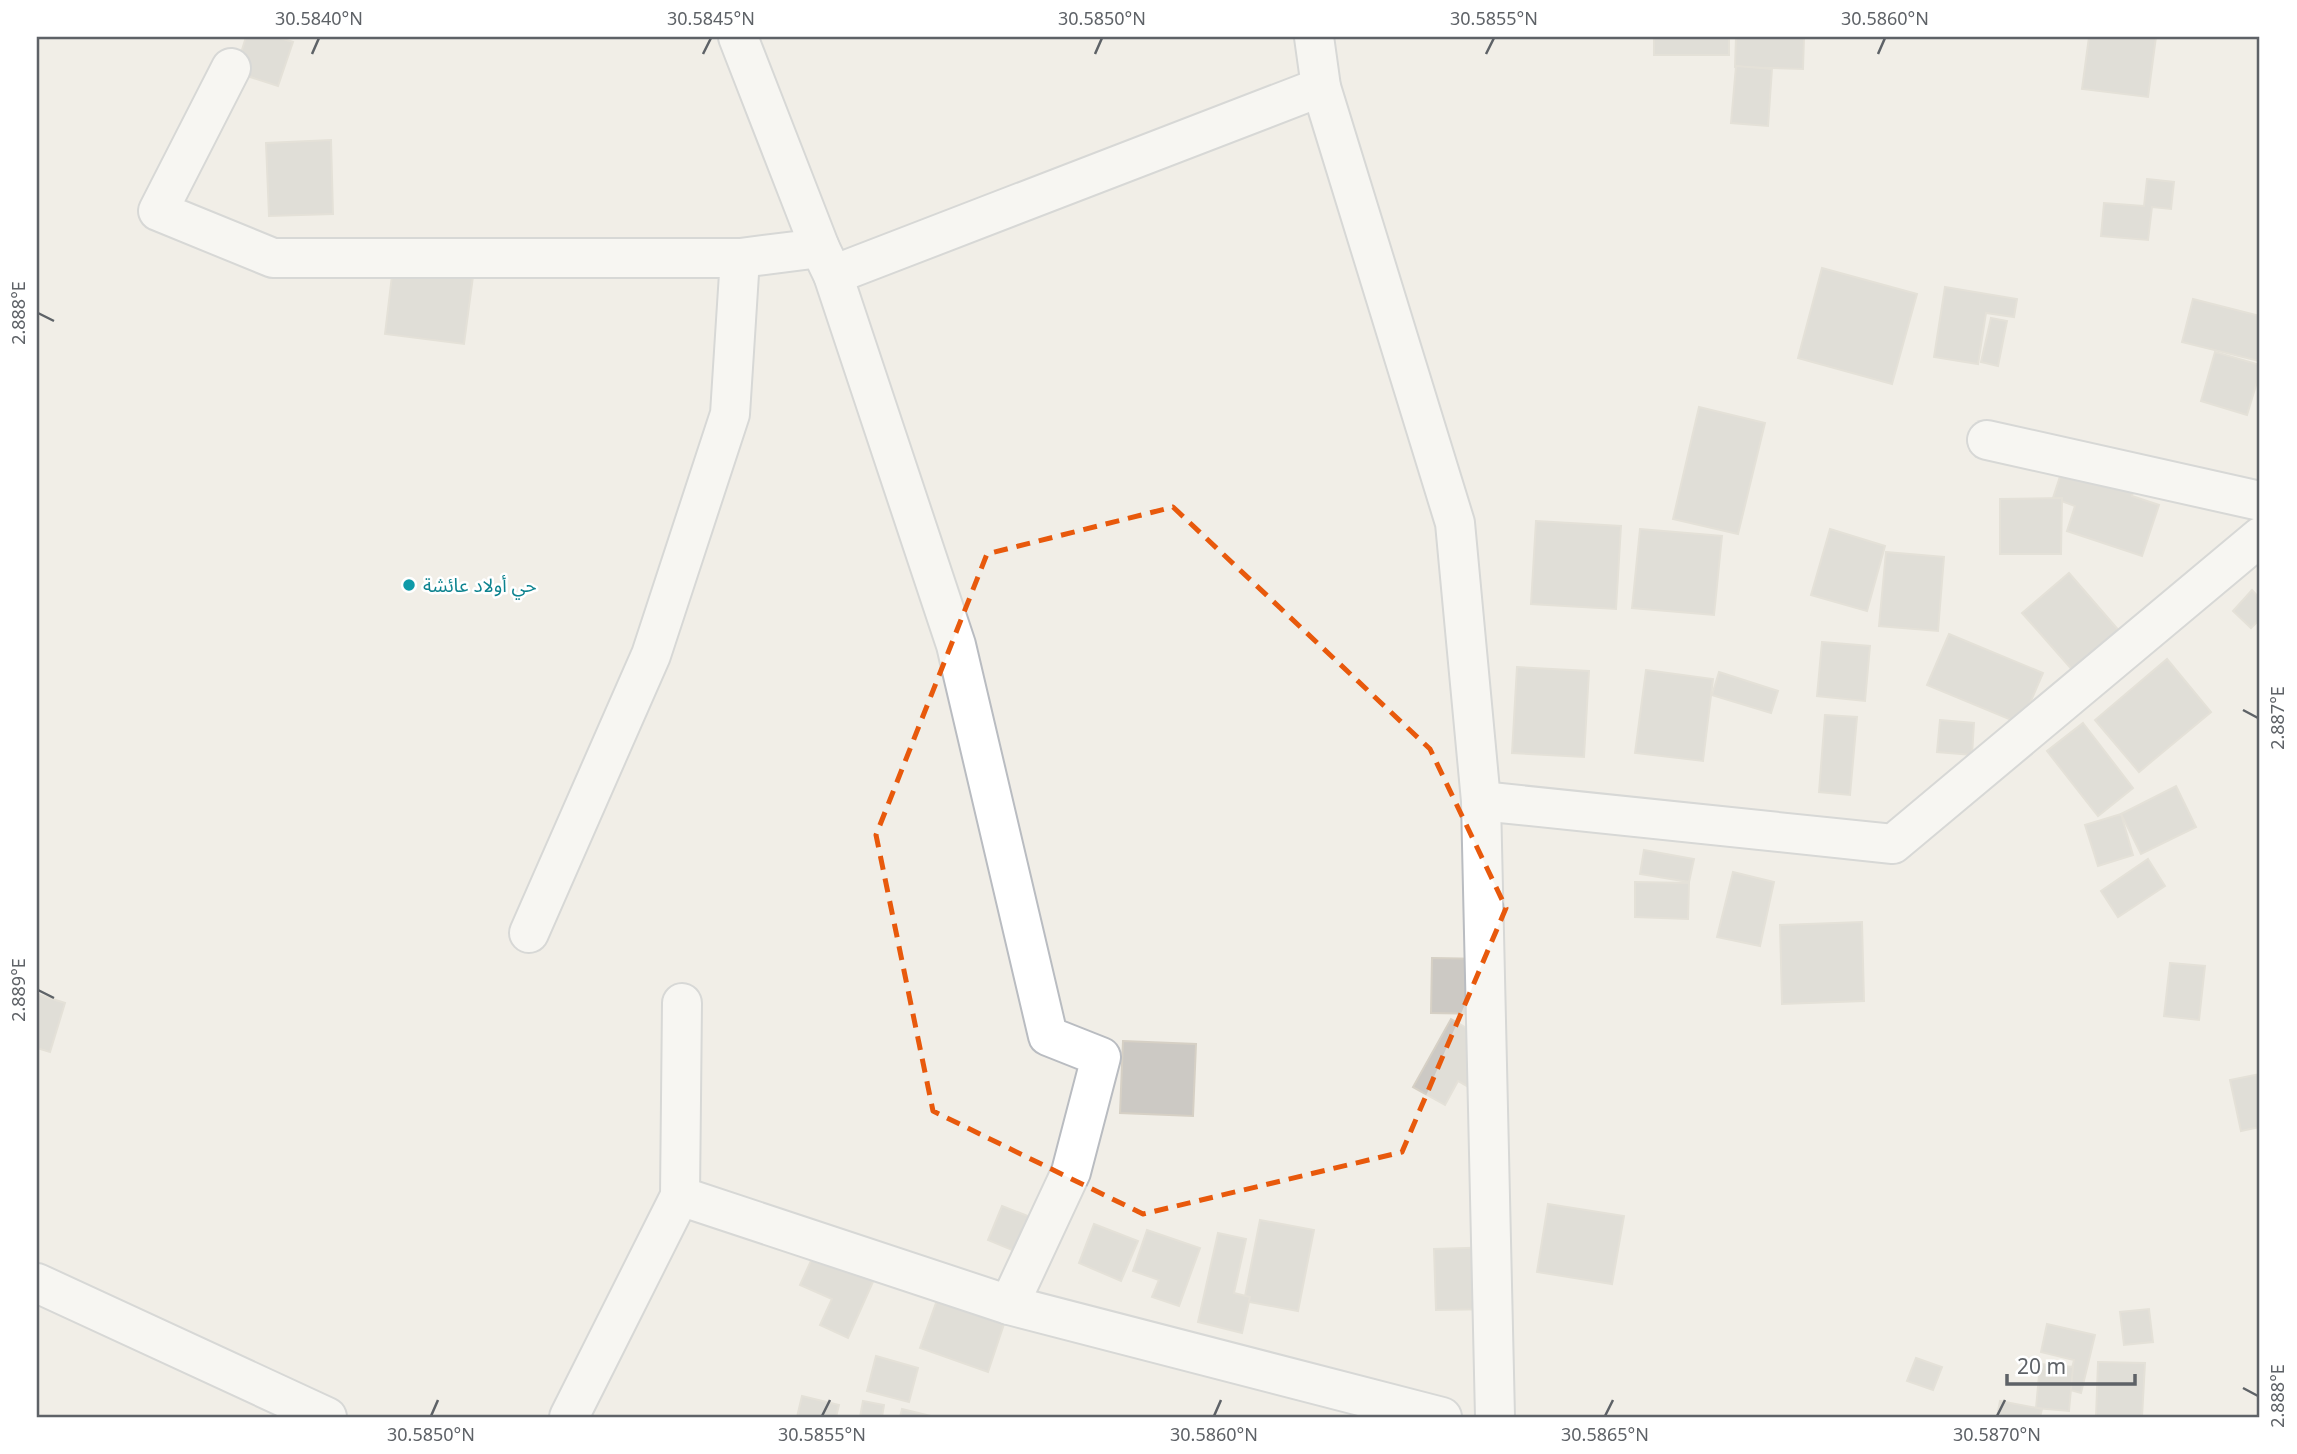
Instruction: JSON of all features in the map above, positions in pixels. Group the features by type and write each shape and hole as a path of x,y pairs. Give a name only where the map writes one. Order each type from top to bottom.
{"street":[{"path":"738,37 826,262 956,645 1048,1036 1101,1056 1071,1172 1009,1305"},
{"path":"1314,37 1321,87 1455,523 1481,801 1495,1417"},
{"path":"230,68 158,211 273,258 740,258 826,262 1321,87"},
{"path":"529,933 651,655 730,414 740,258"},
{"path":"1987,440 2260,501"},
{"path":"1481,801 1893,844 2260,537"},
{"path":"569,1417 680,1196 682,1003"},
{"path":"680,1196 1009,1305 1442,1417"},
{"path":"37,1283 327,1417"}],"highlighted area":[{"path":"1173,507 1430,749 1506,908 1402,1152 1143,1214 933,1111 876,835 987,554"}],"building":[{"path":"246,37 277,37 293,42 278,86 235,72"},
{"path":"1654,37 1729,37 1729,55 1654,55"},
{"path":"1736,37 1804,37 1803,69 1735,67"},
{"path":"2089,37 2156,37 2148,97 2082,89"},
{"path":"1736,66 1772,69 1768,126 1731,123"},
{"path":"331,140 333,214 269,216 266,143"},
{"path":"2147,179 2174,182 2171,209 2152,207 2148,240 2101,236 2104,203 2144,206"},
{"path":"394,259 474,269 464,344 385,334"},
{"path":"1822,268 1917,294 1892,384 1798,358"},
{"path":"1945,287 2017,299 2014,317 1986,313 1978,364 1934,357"},
{"path":"2193,299 2260,316 2259,361 2182,342"},
{"path":"1991,318 2007,321 1998,366 1981,362"},
{"path":"2215,352 2260,365 2247,415 2201,401"},
{"path":"1699,407 1765,423 1738,534 1673,519"},
{"path":"2069,449 2139,473 2132,496 2159,505 2142,556 2067,531 2075,506 2053,498"},
{"path":"2062,498 2061,554 2000,554 2000,499"},
{"path":"1536,521 1621,526 1616,609 1531,604"},
{"path":"1640,529 1722,536 1714,615 1632,608"},
{"path":"1830,529 1885,546 1867,611 1811,595"},
{"path":"1886,552 1944,557 1938,631 1879,626"},
{"path":"2069,573 2121,633 2075,673 2022,613"},
{"path":"2252,590 2260,599 2260,619 2251,628 2233,611"},
{"path":"1949,634 2043,673 2021,724 1927,685"},
{"path":"1822,642 1870,646 1865,701 1817,696"},
{"path":"2167,659 2211,712 2139,772 2095,720"},
{"path":"1517,667 1589,671 1584,757 1512,753"},
{"path":"1646,670 1713,679 1703,761 1635,753"},
{"path":"1719,672 1778,691 1771,713 1712,695"},
{"path":"1825,715 1857,717 1850,795 1819,792"},
{"path":"1940,720 1974,723 1972,755 1937,752"},
{"path":"2083,723 2133,788 2098,816 2047,751"},
{"path":"2176,786 2196,827 2141,854 2121,814"},
{"path":"2121,814 2133,855 2098,866 2085,825"},
{"path":"1644,850 1694,859 1689,882 1640,874"},
{"path":"2148,859 2165,886 2118,917 2101,891"},
{"path":"1733,872 1774,882 1760,946 1717,937"},
{"path":"1635,882 1689,883 1688,919 1635,917"},
{"path":"1862,922 1864,1001 1782,1004 1780,925"},
{"path":"1432,958 1488,959 1487,1014 1431,1013"},
{"path":"2170,963 2205,966 2199,1020 2164,1016"},
{"path":"37,994 65,1003 50,1052 37,1048"},
{"path":"1451,1019 1501,1048 1477,1092 1458,1081 1445,1105 1413,1087"},
{"path":"1123,1041 1196,1044 1193,1116 1120,1113"},
{"path":"2260,1074 2260,1127 2241,1131 2230,1080"},
{"path":"1548,1204 1624,1216 1612,1284 1537,1272"},
{"path":"1002,1206 1038,1220 1024,1255 988,1240"},
{"path":"1260,1220 1314,1230 1298,1311 1244,1301"},
{"path":"1094,1224 1138,1241 1121,1281 1079,1263"},
{"path":"825,1230 884,1257 848,1338 820,1325 832,1299 800,1285"},
{"path":"1147,1230 1200,1248 1179,1306 1152,1297 1159,1280 1133,1271"},
{"path":"1218,1233 1246,1239 1234,1293 1250,1297 1242,1333 1198,1322"},
{"path":"1498,1247 1499,1309 1436,1310 1434,1249"},
{"path":"942,1286 1009,1309 988,1372 920,1348"},
{"path":"2149,1309 2153,1342 2124,1345 2120,1312"},
{"path":"2047,1324 2095,1335 2081,1393 2067,1389 2074,1360 2041,1352"},
{"path":"876,1356 918,1368 909,1402 867,1391"},
{"path":"1916,1358 1942,1367 1933,1390 1907,1381"},
{"path":"2098,1362 2145,1363 2142,1417 2096,1417"},
{"path":"2040,1364 2073,1367 2069,1411 2036,1408"},
{"path":"802,1396 839,1405 836,1417 797,1417"},
{"path":"863,1401 884,1405 882,1417 860,1417"},
{"path":"2000,1401 2042,1409 2040,1417 1997,1417"},
{"path":"902,1409 935,1417 900,1417"}],"place":[{"name":"حي أولاد عائشة","path":"409,585"}]}
